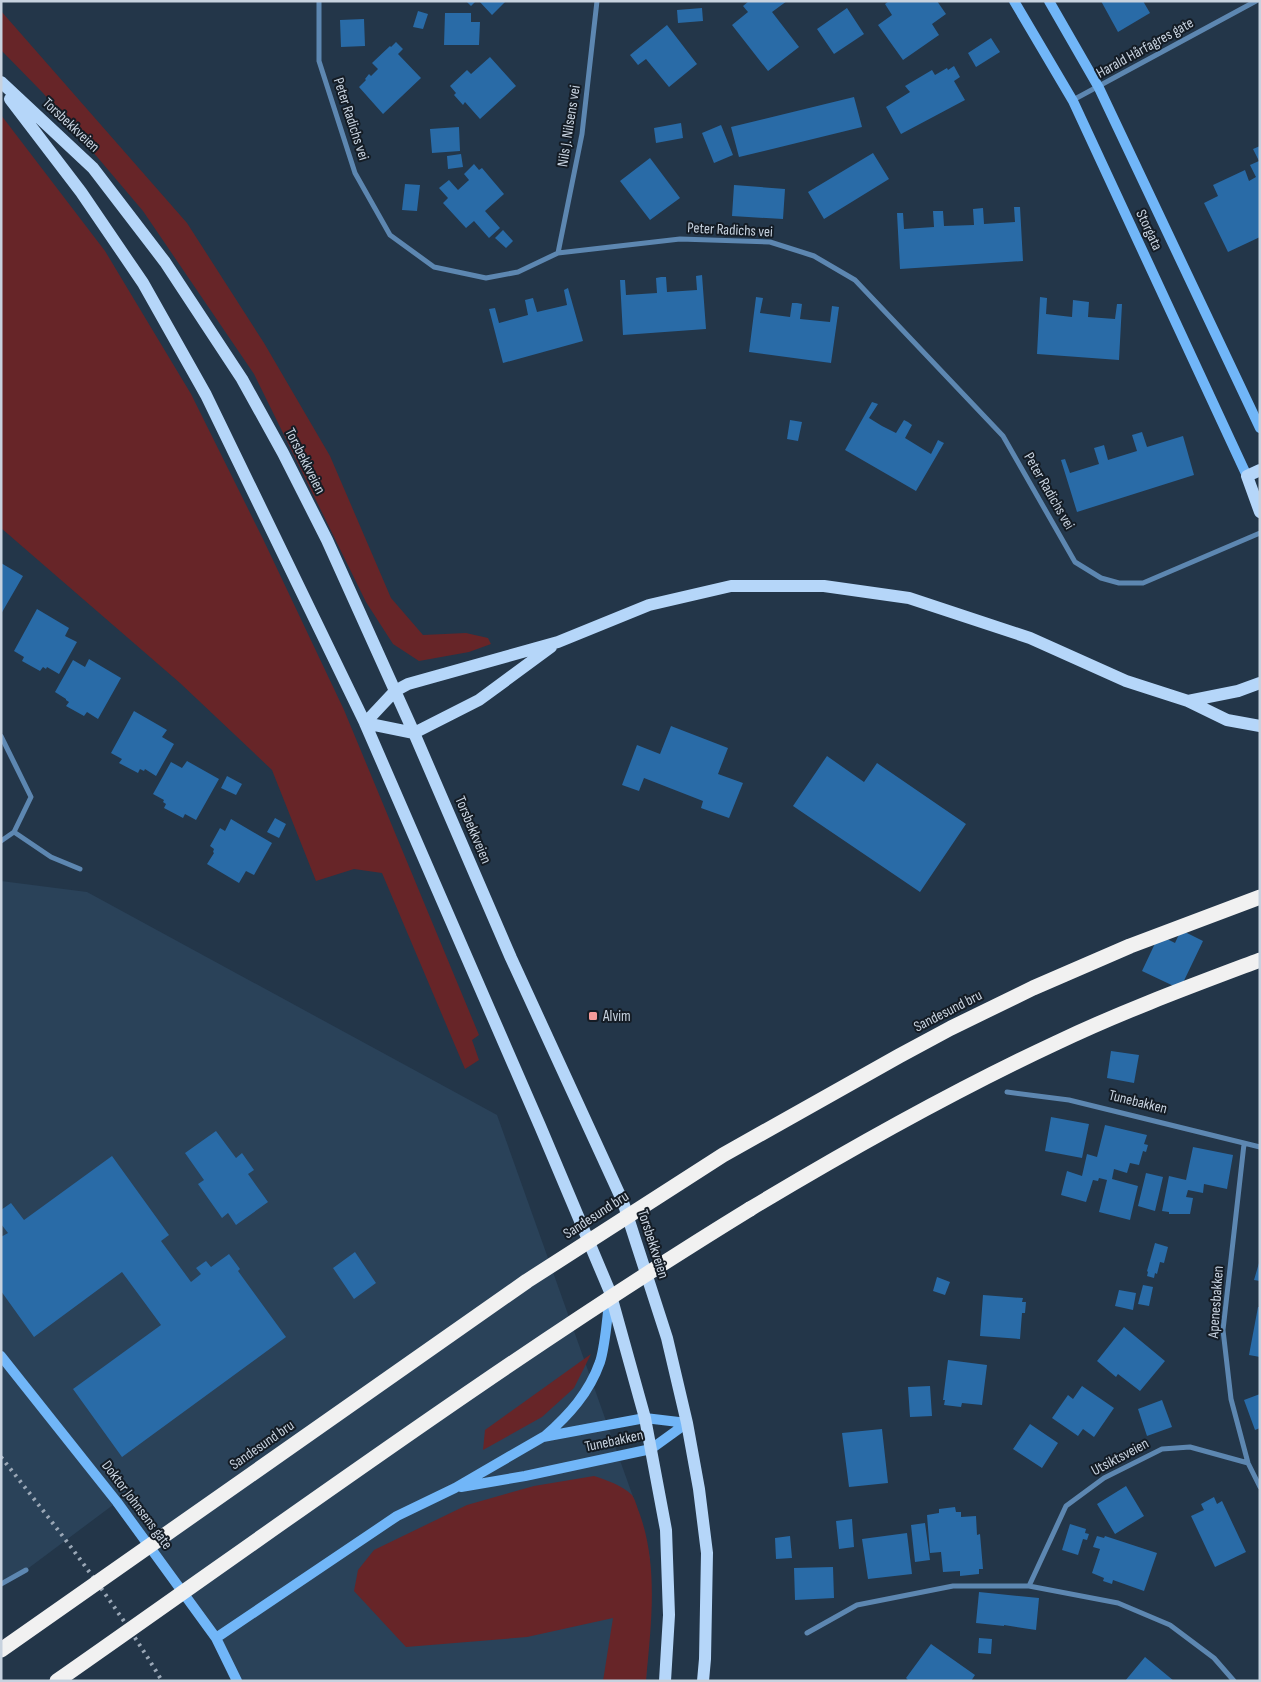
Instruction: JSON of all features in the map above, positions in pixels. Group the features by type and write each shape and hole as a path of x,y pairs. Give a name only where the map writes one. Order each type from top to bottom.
{"highway":[{"name":"Sandesund bru","path":"1,1650 527,1281 723,1156 950,1028 1025,992 1130,946 1260,897"},
{"path":"57,1681 201,1578 553,1334 655,1267 833,1159 923,1110 1056,1043 1151,1001 1260,960"}],"main road":[{"name":"Torsbekkveien","path":"1,82 93,168 165,262 242,379 284,453 327,540 414,733 511,958 623,1202 667,1338 687,1423 699,1489 707,1553 706,1659 703,1681"},
{"name":"Torsbekkveien","path":"1,87 81,192 143,283 206,395 365,723 533,1108 610,1292 645,1418 666,1530 669,1615 665,1681"},
{"path":"1259,509 1247,476 1260,470"},
{"path":"365,723 395,691 408,684 558,642 649,605 731,586 824,586 909,598 1030,638 1126,681 1188,701 1227,720 1260,726"},
{"path":"365,723 414,733 479,700 558,642"},
{"path":"1188,701 1238,691 1260,683"}],"street":[{"name":"Peter Radichs vei","path":"319,1 319,61 355,173 390,235 434,267 486,278 518,272 558,253 680,239 770,242 814,256 854,280 1003,436 1075,562 1101,578 1119,583 1143,583 1260,533"},
{"name":"Nils J. Nilsens vei","path":"558,253 582,134 597,1"},
{"name":"Storgata","path":"1014,1 1073,101 1247,476"},
{"name":"Storgata","path":"1049,1 1099,88 1260,428"},
{"name":"Harald Hårfagres gate","path":"1073,101 1256,1"},
{"path":"1,736 31,797 14,832 1,841"},
{"path":"14,832 51,857 80,869"},
{"name":"Tunebakken","path":"1007,1092 1069,1100 1260,1147"},
{"name":"Apenesbakken","path":"1244,1144 1223,1330 1231,1398 1248,1463 1260,1487"},
{"name":"Tunebakken","path":"216,1638 397,1516 455,1488 543,1437 567,1416 588,1388 600,1360 610,1292"},
{"name":"Doktor Johnsens gate","path":"1,1356 117,1502 216,1638 237,1681"},
{"name":"Tunebakken","path":"543,1437 645,1418 687,1423"},
{"name":"Tunebakken","path":"455,1488 525,1476 652,1449 687,1423"},
{"name":"Utsiktsveien","path":"1029,1586 1066,1506 1104,1478 1162,1449 1190,1447 1248,1463"},
{"path":"1,1584 26,1570"},
{"path":"807,1633 857,1605 953,1586 1029,1586 1118,1603 1170,1625 1214,1658 1234,1681"}],"shaded area":[{"path":"1,11 187,223 264,343 330,456 391,598 423,635 466,633 488,638 491,644 469,652 419,661 393,644 366,602 254,374 143,211 43,93 1,50"},
{"path":"1,115 105,251 191,394 263,539 344,710 479,1035 472,1040 479,1060 465,1069 382,873 354,869 316,881 272,770 180,683 1,528"},
{"path":"1,881 87,892 497,1115 642,1522 650,1558 651,1610 646,1681 237,1681 216,1638 117,1502 26,1570 1,1584"},
{"path":"591,1354 574,1388 542,1417 483,1450 485,1430"},
{"path":"594,1476 619,1486 632,1495 645,1532 649,1553 652,1596 646,1681 603,1681 613,1618 527,1637 406,1647 354,1591 358,1570 374,1550 467,1505 534,1486"}],"building":[{"path":"466,1 476,1 471,6"},
{"path":"479,1 506,1 492,15"},
{"path":"749,1 787,1 772,12 799,47 768,71 732,25 748,12 743,6"},
{"path":"889,1 937,1 946,14 932,24 939,35 903,60 878,25 892,15 885,4"},
{"path":"1101,1 1143,1 1150,13 1118,32"},
{"path":"702,8 703,21 678,23 677,10"},
{"path":"847,8 864,34 834,54 817,29"},
{"path":"418,11 428,14 423,29 413,27"},
{"path":"445,13 471,13 471,22 480,22 479,45 444,45"},
{"path":"364,19 365,46 341,47 340,20"},
{"path":"667,25 697,64 669,87 646,59 638,65 630,55"},
{"path":"991,38 1000,52 976,67 968,53"},
{"path":"396,42 403,49 398,54 421,78 383,114 359,87 369,74 371,76 378,69 372,63"},
{"path":"490,57 516,86 480,119 465,102 463,105 454,95 456,93 450,86 467,70 471,74"},
{"path":"954,66 960,77 954,81 965,100 901,134 886,107 910,92 905,86 932,70 935,75"},
{"path":"854,97 862,127 739,157 731,127"},
{"path":"681,123 683,138 656,143 654,128"},
{"path":"721,125 733,155 714,163 702,133"},
{"path":"459,127 460,151 432,153 430,129"},
{"path":"1260,146 1260,237 1228,252 1204,203 1218,196 1213,185 1245,170 1249,181 1256,177 1250,165 1259,161 1253,149"},
{"path":"873,153 889,179 824,219 808,192"},
{"path":"461,154 463,167 448,169 447,156"},
{"path":"650,158 680,198 650,220 620,181"},
{"path":"474,164 479,170 482,168 504,194 485,211 500,228 489,238 474,221 466,228 443,203 448,198 439,188 449,180 458,190 469,180 464,174"},
{"path":"405,184 420,185 417,211 402,210"},
{"path":"734,185 785,189 783,219 732,216"},
{"path":"1014,207 1020,207 1023,261 900,269 897,213 903,213 904,229 934,227 933,211 943,211 944,226 974,225 973,209 983,208 984,224 1015,222"},
{"path":"503,230 513,241 506,248 495,238"},
{"path":"702,275 706,329 623,335 620,280 625,280 626,295 657,293 656,278 661,277 666,277 667,292 697,290 696,276"},
{"path":"568,288 583,341 503,363 489,309 495,308 499,323 528,315 525,300 533,298 537,312 567,305 564,290"},
{"path":"756,297 763,298 760,313 790,317 792,303 802,304 800,319 830,322 832,306 839,307 831,363 749,352"},
{"path":"1040,297 1047,298 1046,314 1072,317 1073,300 1089,302 1088,317 1115,319 1117,304 1122,304 1119,360 1037,354"},
{"path":"872,402 878,404 869,418 896,433 904,420 908,422 912,425 905,438 931,454 938,440 944,443 916,491 845,450"},
{"path":"790,420 802,422 798,441 787,439"},
{"path":"1142,432 1147,447 1183,436 1194,475 1077,512 1061,460 1065,459 1070,473 1099,464 1094,448 1104,445 1108,460 1137,451 1132,435"},
{"path":"1,563 23,576 1,614"},
{"path":"37,609 69,628 65,636 77,642 59,674 47,667 46,669 43,667 40,671 22,661 24,657 14,651"},
{"path":"89,659 121,678 98,719 87,712 84,716 66,706 69,702 55,692 73,660 85,667"},
{"path":"134,711 167,730 162,737 174,744 156,776 145,769 144,771 140,769 138,773 119,763 122,759 111,753"},
{"path":"671,726 728,748 718,774 743,783 729,818 701,808 703,801 644,778 639,791 622,785 637,745 660,754"},
{"path":"827,756 864,782 877,763 966,824 920,892 793,806"},
{"path":"187,761 219,779 196,820 185,814 183,818 164,808 166,804 163,802 164,800 153,794 171,762 182,768"},
{"path":"227,776 242,784 236,795 221,788"},
{"path":"275,818 286,824 279,838 267,832"},
{"path":"231,819 272,843 254,875 246,871 239,883 207,864 214,853 214,849 210,846 220,828 225,831"},
{"path":"1181,930 1203,941 1180,989 1142,971 1159,935 1175,943"},
{"path":"1111,1051 1139,1055 1134,1083 1107,1078"},
{"path":"1051,1117 1089,1124 1082,1158 1045,1151"},
{"path":"1105,1125 1147,1135 1144,1144 1148,1145 1146,1152 1143,1151 1139,1165 1130,1163 1127,1173 1114,1169 1112,1179 1138,1186 1130,1220 1099,1212 1107,1180 1099,1178 1098,1181 1093,1180 1086,1202 1061,1195 1067,1171 1082,1176 1087,1154 1097,1157"},
{"path":"216,1131 236,1158 242,1153 254,1170 248,1174 268,1202 236,1225 228,1213 222,1218 198,1184 204,1180 185,1153"},
{"path":"1193,1147 1233,1155 1227,1189 1204,1184 1203,1193 1188,1190 1186,1197 1193,1198 1190,1214 1169,1214 1169,1212 1162,1211 1169,1176 1186,1180"},
{"path":"112,1156 169,1235 161,1241 191,1282 201,1274 196,1268 206,1261 211,1267 229,1254 240,1269 238,1271 286,1337 122,1457 73,1389 161,1325 122,1272 34,1337 1,1291 1,1237 8,1233 1,1224 1,1210 11,1203 24,1220"},
{"path":"1146,1173 1163,1177 1155,1211 1138,1206"},
{"path":"1155,1243 1168,1247 1164,1263 1160,1262 1154,1278 1147,1276 1147,1271"},
{"path":"355,1252 376,1283 354,1299 333,1268"},
{"path":"1260,1263 1260,1281 1254,1280"},
{"path":"937,1277 950,1282 945,1295 933,1291"},
{"path":"1143,1285 1153,1287 1149,1306 1138,1304"},
{"path":"1119,1290 1136,1293 1133,1310 1115,1306"},
{"path":"983,1295 1023,1298 1022,1302 1026,1302 1025,1313 1022,1313 1020,1339 980,1336"},
{"path":"1258,1307 1260,1307 1260,1357 1249,1355"},
{"path":"1124,1327 1165,1361 1140,1391 1118,1374 1116,1377 1097,1361"},
{"path":"948,1360 987,1365 982,1405 962,1403 961,1407 944,1405"},
{"path":"930,1386 932,1416 910,1417 908,1387"},
{"path":"1082,1386 1114,1408 1094,1437 1083,1429 1078,1436 1052,1418 1068,1395 1073,1399"},
{"path":"1260,1394 1260,1428 1255,1430 1244,1400"},
{"path":"1162,1400 1172,1427 1147,1436 1138,1409"},
{"path":"1030,1424 1058,1443 1042,1468 1013,1449"},
{"path":"882,1429 888,1483 849,1487 842,1433"},
{"path":"1126,1486 1144,1516 1115,1534 1097,1504"},
{"path":"1214,1497 1217,1504 1222,1501 1246,1552 1215,1567 1191,1516 1204,1510 1201,1504"},
{"path":"955,1507 956,1512 961,1512 961,1517 976,1516 977,1535 980,1534 983,1569 979,1569 979,1574 960,1576 960,1571 943,1572 941,1552 930,1553 927,1515 939,1513 939,1509"},
{"path":"852,1519 854,1547 839,1549 836,1521"},
{"path":"925,1523 930,1560 915,1562 911,1525"},
{"path":"1070,1524 1086,1529 1085,1533 1089,1534 1087,1540 1083,1539 1078,1555 1062,1550"},
{"path":"907,1533 912,1574 868,1579 862,1539"},
{"path":"790,1536 792,1558 776,1559 775,1538"},
{"path":"1097,1536 1104,1538 1105,1536 1157,1553 1144,1591 1113,1580 1112,1584 1103,1581 1104,1578 1092,1573 1100,1549 1093,1547"},
{"path":"833,1567 834,1598 795,1600 794,1568"},
{"path":"979,1592 1039,1598 1036,1630 976,1623"},
{"path":"979,1638 992,1639 991,1654 978,1653"},
{"path":"931,1644 975,1675 971,1681 909,1681 906,1678"},
{"path":"1145,1657 1174,1681 1125,1681"}],"railway":[{"path":"1,1457 105,1594 162,1681"}],"place":[{"name":"Alvim","path":"593,1016"}]}
